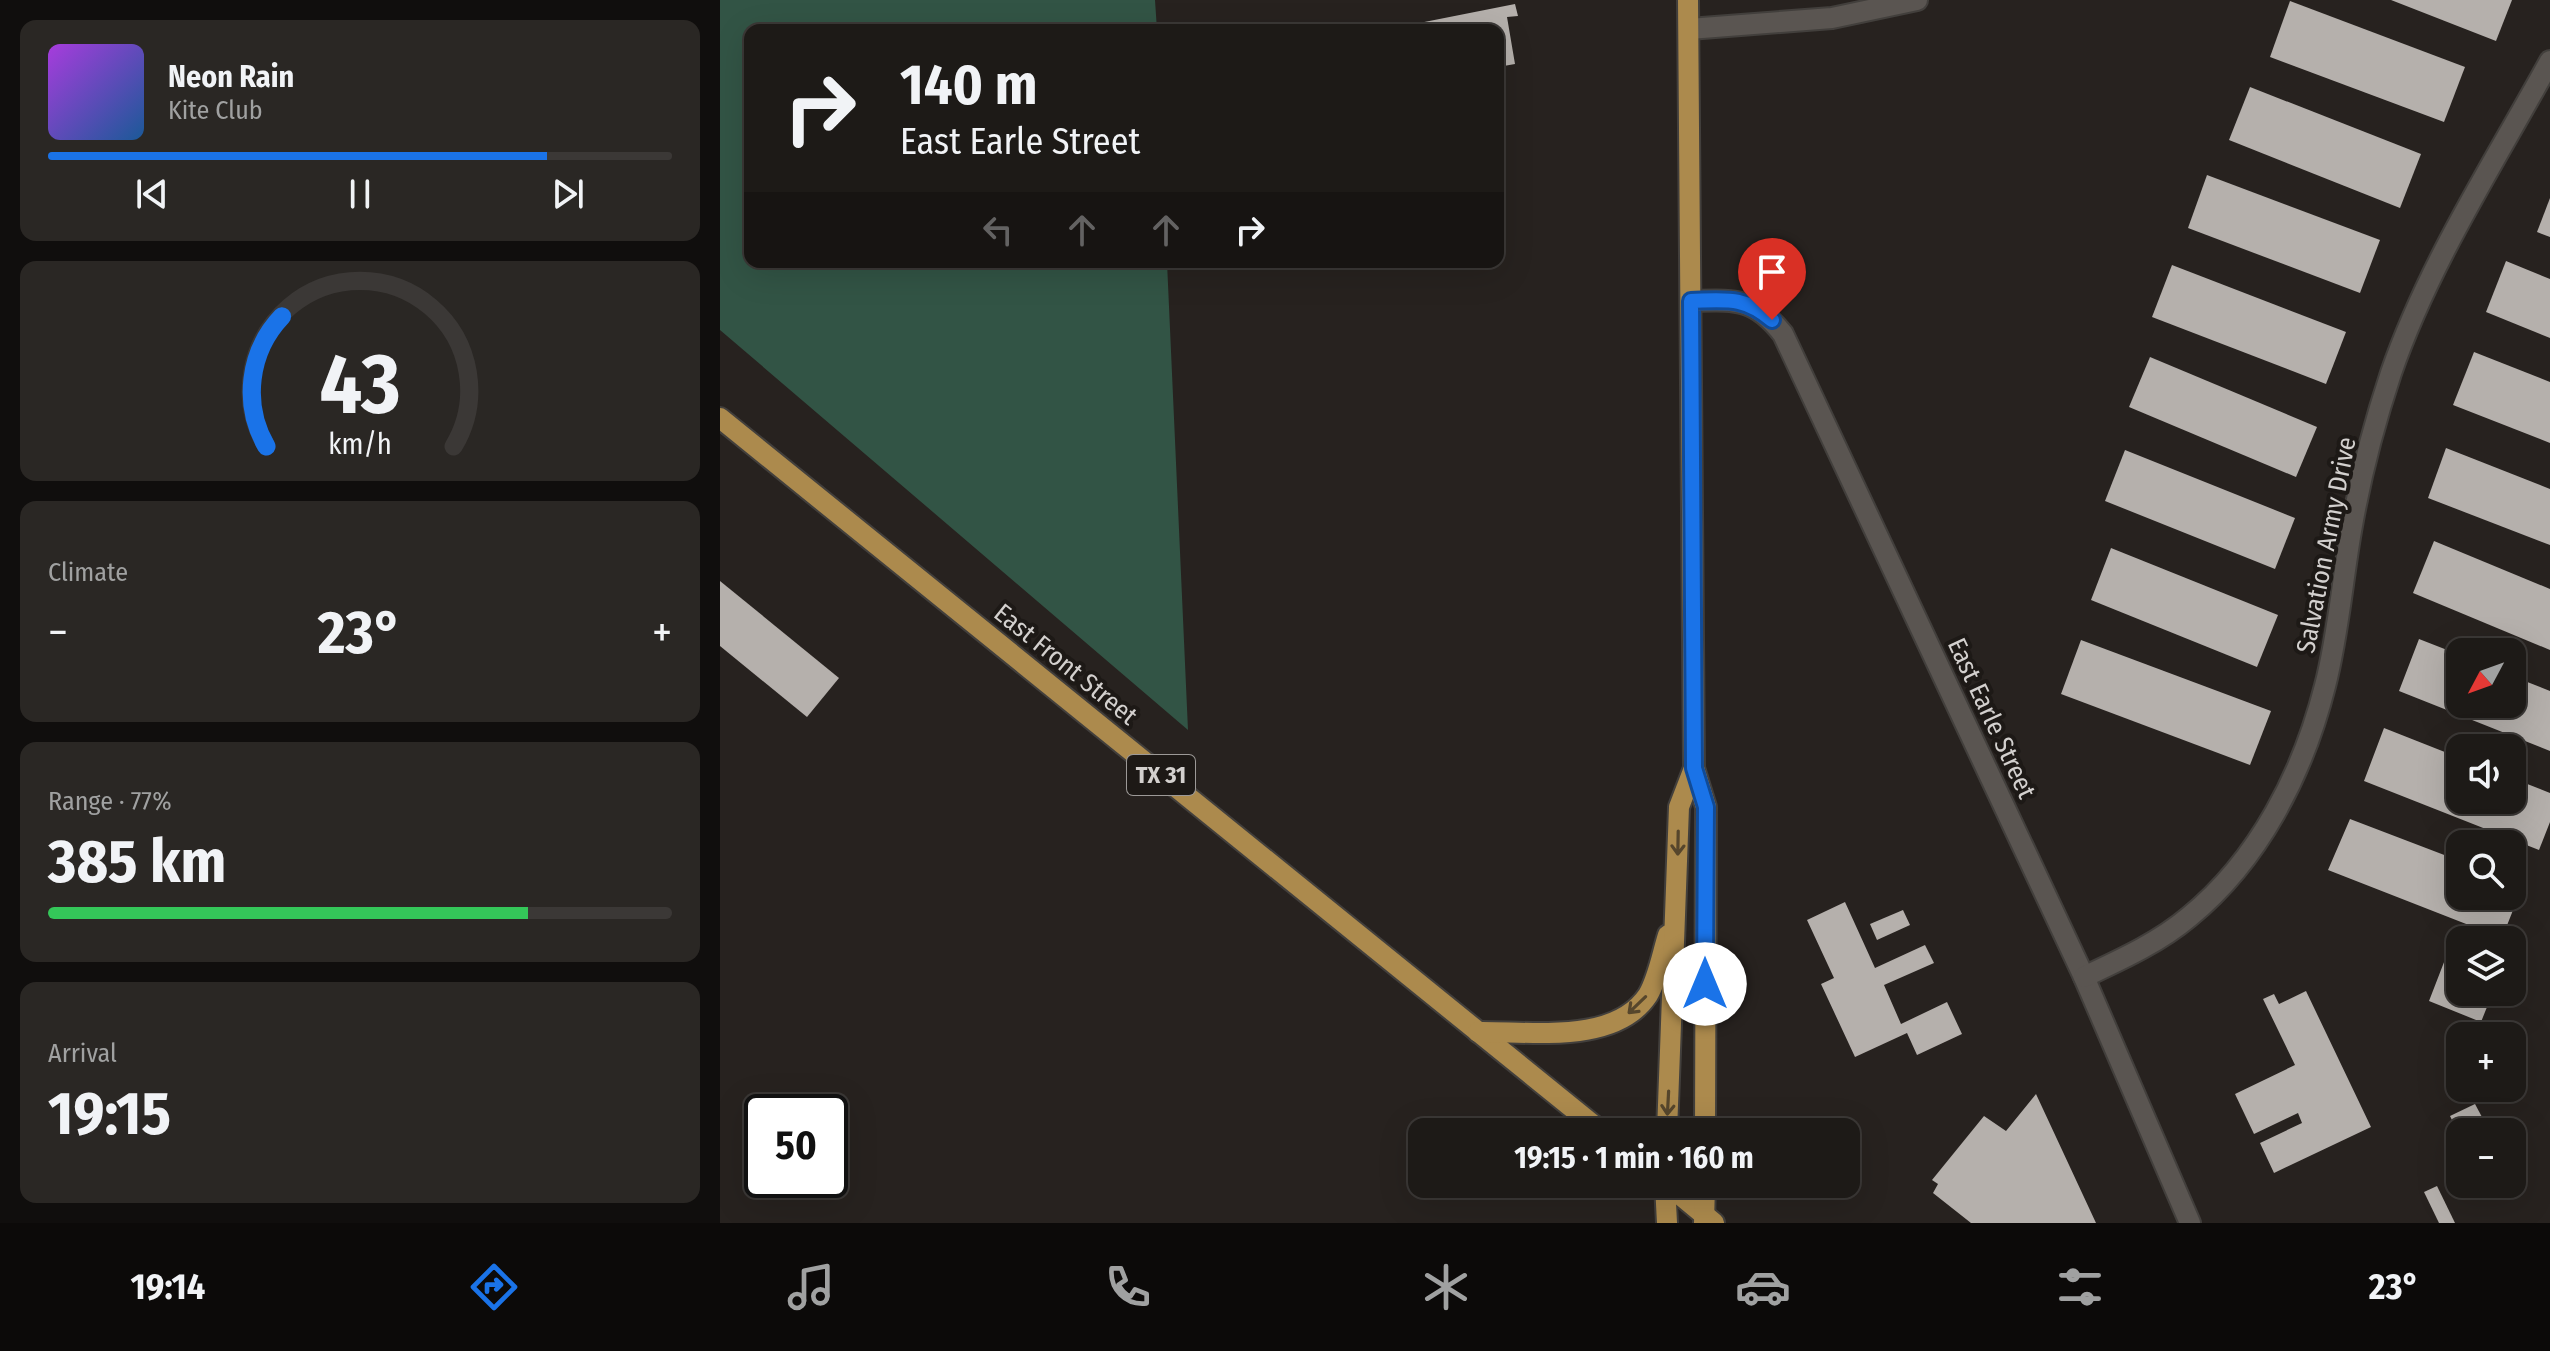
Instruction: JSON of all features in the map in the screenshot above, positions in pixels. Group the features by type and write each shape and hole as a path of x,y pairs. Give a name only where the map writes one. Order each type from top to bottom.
{"main road":[{"path":"1688,0 1694,768 1706,807 1705,1118"},
{"name":"East Front Street","path":"720,418 1585,1118"},
{"path":"1668,1118 1679,807 1694,768"},
{"path":"1478,1032 1581,1031 1614,1023 1640,1005 1650,991 1677,909"},
{"path":"1666,1198 1667,1223"},
{"path":"1682,1198 1708,1221"},
{"path":"1706,1198 1708,1221"}],"street":[{"path":"1689,29 1832,18 1917,0"},
{"name":"Salvation Army Drive","path":"2084,977 2127,957 2187,919 2237,870 2276,811 2305,745 2325,685 2360,487 2391,372 2426,284 2550,61"},
{"name":"East Earle Street","path":"1691,301 1745,302 1757,307 1783,334 2084,977 2190,1223"}],"green space":[{"path":"720,0 1155,0 1157,24 744,24 744,268 1167,268 1188,730 720,330"}],"building":[{"path":"2391,0 2512,0 2496,41"},
{"path":"2290,1 2465,67 2444,122 2270,57"},
{"path":"1515,4 1518,16 1507,17 1515,64 1504,66 1504,24 1414,24"},
{"path":"2250,87 2421,154 2400,208 2229,140"},
{"path":"2207,175 2380,240 2360,293 2188,228"},
{"path":"2550,198 2550,237 2537,232"},
{"path":"2506,261 2550,279 2550,338 2486,312"},
{"path":"2172,265 2346,332 2326,384 2152,317"},
{"path":"2474,352 2550,382 2550,443 2453,405"},
{"path":"2150,357 2317,427 2296,477 2129,407"},
{"path":"2446,448 2550,489 2550,545 2428,498"},
{"path":"2125,450 2295,518 2275,569 2105,501"},
{"path":"2434,541 2550,589 2550,650 2526,638 2413,593"},
{"path":"2111,548 2278,615 2257,667 2091,600"},
{"path":"720,581 839,678 807,717 720,646"},
{"path":"2419,639 2446,650 2446,710 2399,691"},
{"path":"2081,640 2271,711 2250,765 2061,694"},
{"path":"2526,682 2550,691 2550,751 2526,741 2526,734 2507,734 2467,718 2526,718"},
{"path":"2384,728 2446,752 2446,813 2364,781"},
{"path":"2526,784 2550,793 2550,822 2539,850 2526,845 2526,830 2488,830 2448,814 2526,814"},
{"path":"2350,819 2446,856 2446,910 2513,910 2507,926 2471,926 2328,870"},
{"path":"1845,902 1875,968 1925,945 1934,963 1884,985 1901,1024 1947,1002 1962,1034 1917,1055 1907,1033 1855,1057 1821,984 1834,978 1807,920"},
{"path":"1903,910 1910,925 1877,940 1870,924"},
{"path":"2446,957 2446,1006 2487,1006 2481,1022 2429,1001"},
{"path":"2306,991 2371,1127 2274,1173 2260,1143 2302,1123 2298,1113 2254,1134 2235,1094 2295,1065 2263,999 2274,994 2279,1004"},
{"path":"2036,1094 2096,1223 1971,1223 1933,1193 1938,1184 1932,1180 1984,1116 2006,1131"},
{"path":"2475,1104 2482,1118 2451,1118"},
{"path":"2437,1186 2455,1223 2439,1223 2424,1192"}],"route":[{"path":"1705,984 1706,807 1694,768 1691,301 1745,302 1757,307 1772,320"}]}
